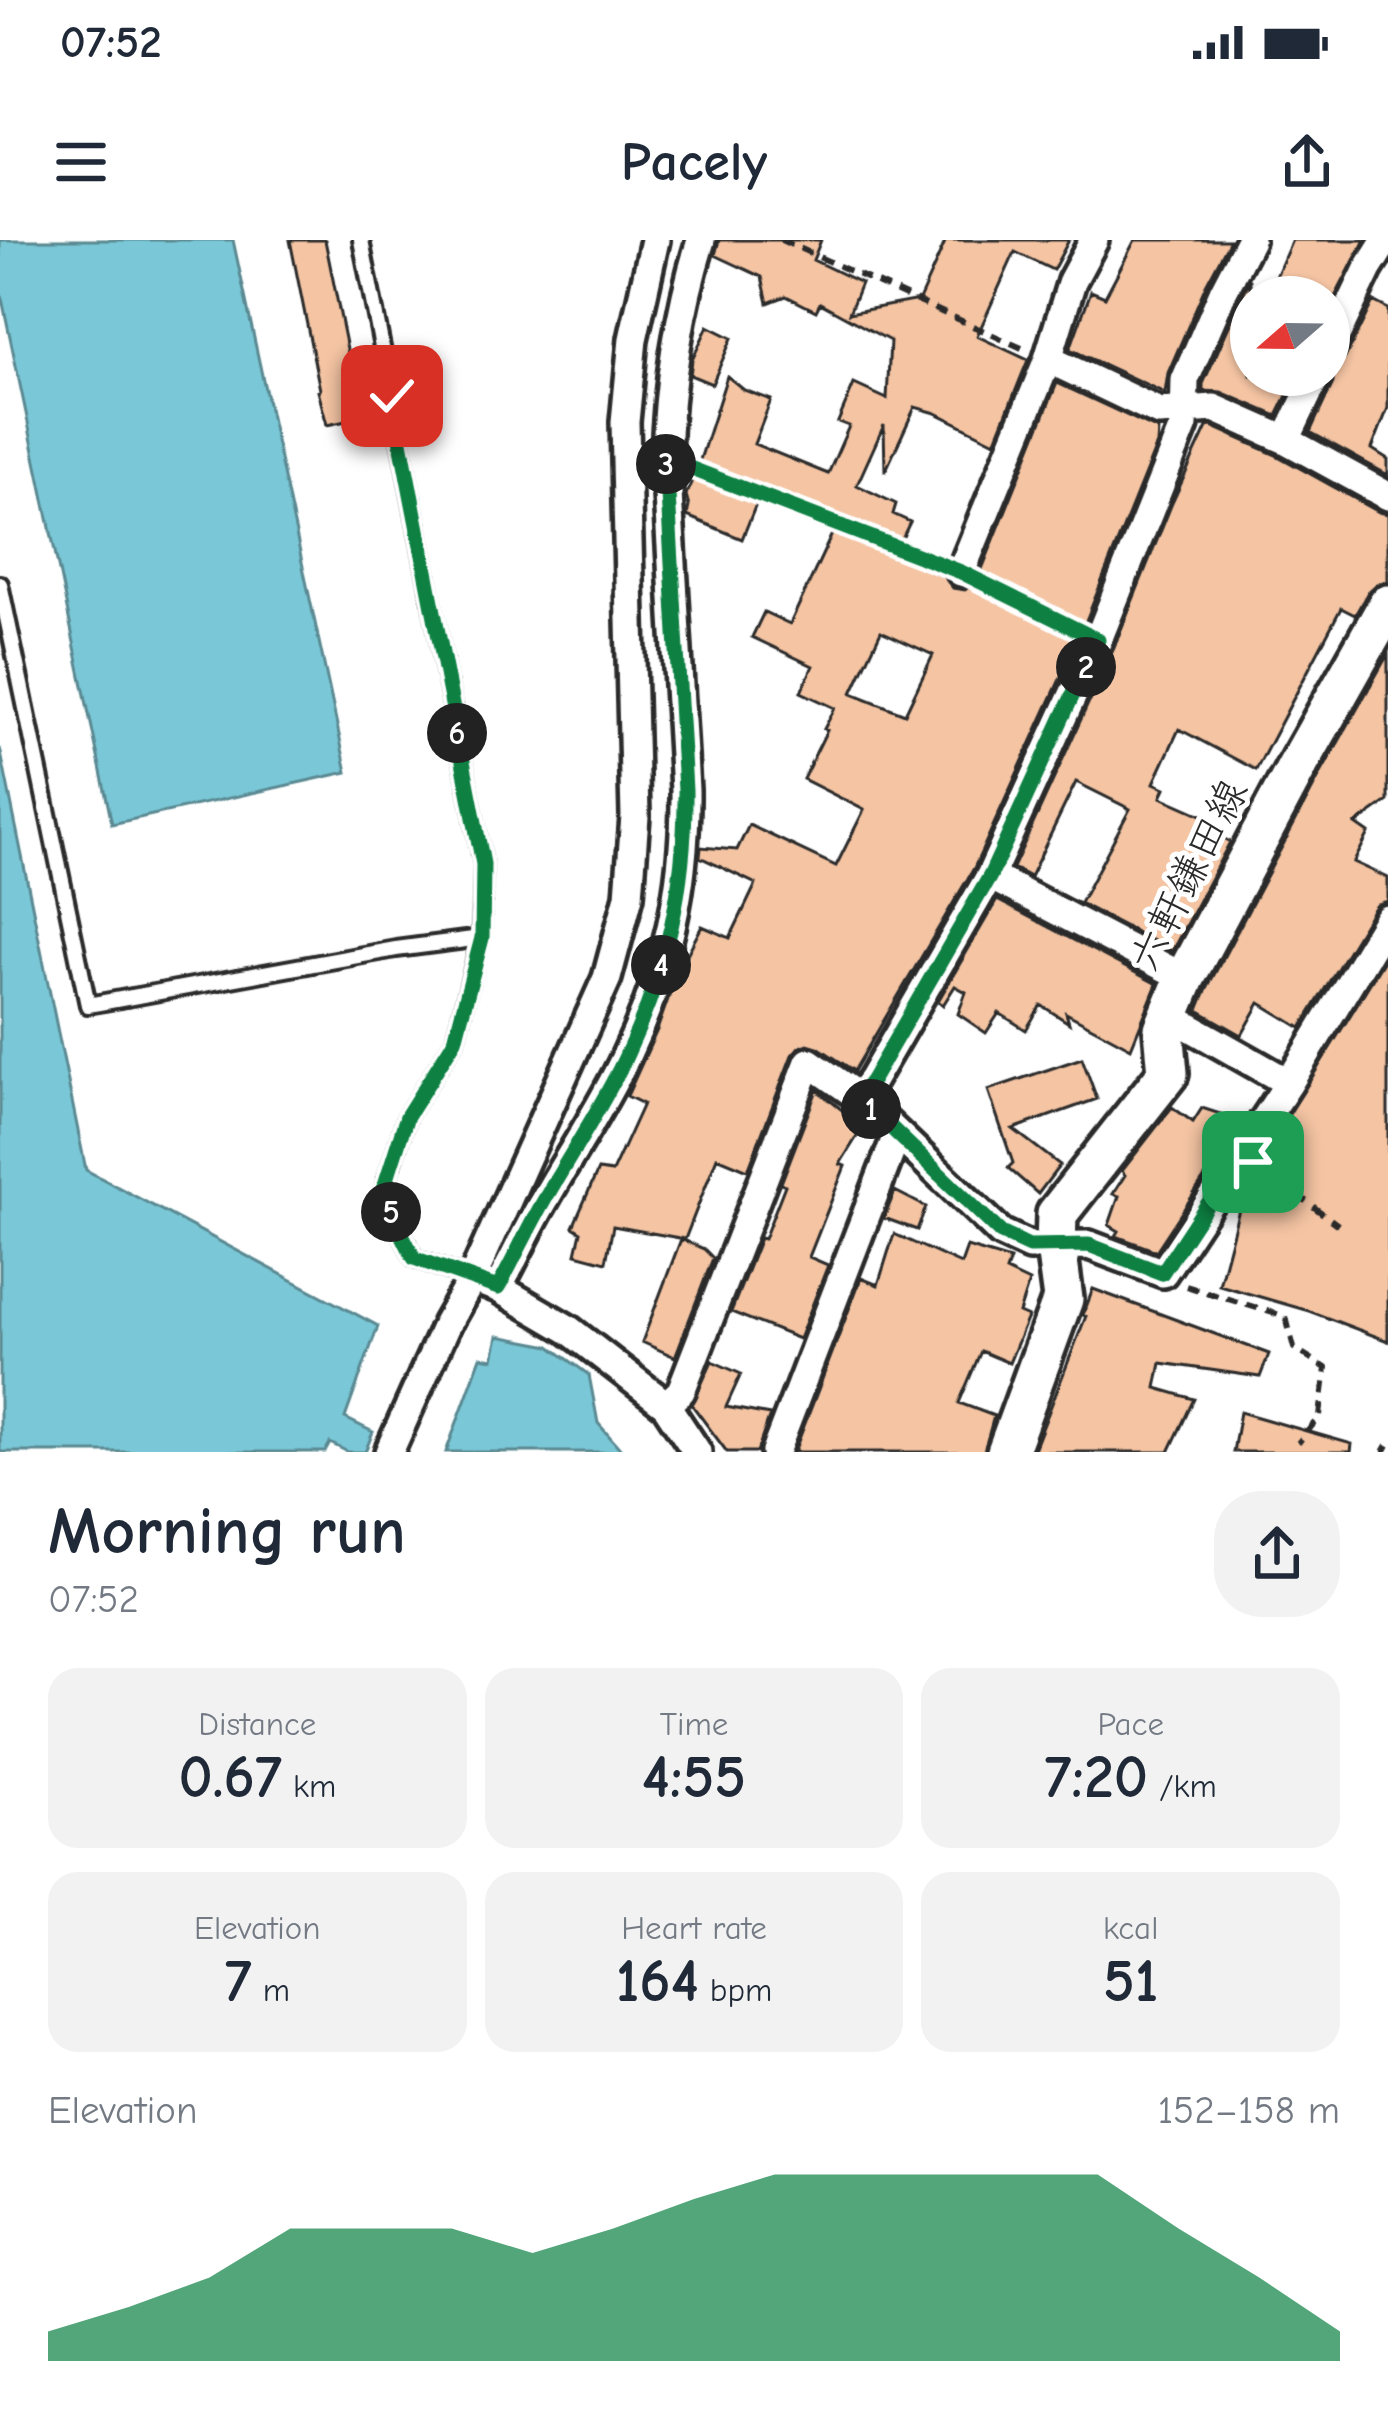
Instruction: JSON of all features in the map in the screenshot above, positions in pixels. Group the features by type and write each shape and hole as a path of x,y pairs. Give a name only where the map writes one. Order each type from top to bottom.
{"main road":[{"name":"六軒鎌田線","path":"1007,1452 1063,1299 1057,1214 1168,1073 1164,1029 1186,977 1388,605"}],"street":[{"path":"485,1284 480,1255 608,978 629,896 635,816 625,422 633,339 656,240"},
{"path":"389,1452 447,1323 485,1284 543,1202 628,1054 666,951 686,841 666,459 676,341 700,240"},
{"path":"961,572 1048,359 1072,281 1094,240"},
{"path":"859,1097 990,876 1098,640 1184,425 1185,380 1250,240"},
{"path":"1350,306 1386,240"},
{"path":"1048,359 1159,412 1214,408 1286,440 1388,496"},
{"path":"1286,440 1307,396"},
{"path":"990,876 1186,977"},
{"path":"666,1405 681,1391 808,1062 859,1097 1001,1233 1029,1246 1089,1245 1162,1273 1289,1083 1388,919"},
{"path":"1169,1015 1289,1083"},
{"path":"776,1452 898,1135"},
{"path":"485,1284 568,1329 666,1405 697,1452"}],"lane":[{"path":"361,240 483,864 482,938 455,1040 407,1116 382,1194 414,1258 485,1284"},
{"path":"0,584 88,1005 482,938"}],"path":[{"path":"781,240 1048,359"},
{"path":"666,459 961,572 1098,640"},
{"path":"1239,1156 1338,1225"},
{"path":"1162,1273 1172,1282 1286,1317 1294,1348 1326,1368 1320,1416 1298,1443"}],"water":[{"path":"0,240 233,240 347,772 112,824 0,289"},
{"path":"0,748 86,1170 378,1326 345,1418 373,1432 365,1452 348,1452 330,1443 325,1452 0,1452"},
{"path":"498,1336 550,1346 589,1375 598,1423 623,1452 446,1452 481,1357 493,1359"}],"building":[{"path":"290,240 325,240 361,418 327,425"},
{"path":"719,240 821,240 813,260 861,283 849,313 919,300 946,240 1069,240 1053,270 1015,252 977,336 1028,360 995,442 915,407 885,472 884,425 857,485 896,504 893,514 910,522 895,553 944,576 953,588 965,590 978,579 1057,383 1158,430 1157,444 1081,633 974,868 854,1071 818,1047 798,1048 748,1170 717,1157 685,1239 613,1226 606,1262 576,1254 581,1232 573,1227 598,1170 612,1172 643,1104 627,1096 678,971 702,926 730,938 756,884 700,857 701,847 737,850 749,825 836,866 864,810 803,779 835,708 801,692 813,666 752,637 764,612 790,624 839,519 761,492 742,539 687,516 686,495 727,376 744,390 771,400 754,444 828,474 849,426 838,422 854,384 887,399 890,341 820,303 816,311 786,296 768,303 762,277 715,255","holes":["881,631 933,655 905,714 852,693"]},
{"path":"1135,240 1230,240 1168,373 1165,393 1070,349 1091,291 1105,297"},
{"path":"1292,240 1365,240 1346,276 1276,276"},
{"path":"1373,301 1388,309 1388,408 1372,449 1388,459 1388,475 1310,432 1327,396 1350,396 1350,348"},
{"path":"1230,324 1230,396 1203,391"},
{"path":"708,326 732,338 712,384 690,375"},
{"path":"1230,396 1287,396 1277,416"},
{"path":"1211,426 1388,514 1388,581 1368,592 1355,615 1341,608 1256,770 1179,729 1154,783 1165,788 1161,797 1215,821 1214,833 1230,842 1172,951 1080,903 1130,809 1076,782 1030,877 1013,868 1114,647 1172,503"},
{"path":"1388,654 1388,801 1356,824 1369,833 1354,862 1388,878 1388,901 1373,910 1301,1028 1260,1003 1242,1035 1198,1010"},
{"path":"997,900 1157,984 1131,1048 1066,1013 1069,1023 1041,1005 1026,1030 999,1013 986,1033 958,1014 966,992 955,986 943,1005 938,1001"},
{"path":"1388,954 1388,1341 1309,1311 1219,1285 1247,1179 1277,1133 1281,1134 1278,1132"},
{"path":"1082,1058 1097,1099 1013,1129 1060,1165 1038,1194 1008,1168 1013,1163 988,1090"},
{"path":"817,1090 856,1121 852,1129 858,1135 840,1164 845,1166 809,1257 828,1265 799,1339 731,1312 785,1185 781,1183"},
{"path":"1172,1107 1193,1122 1202,1108 1242,1121 1156,1251 1116,1236 1119,1231 1109,1225 1119,1196 1113,1194 1125,1175 1122,1171"},
{"path":"895,1191 926,1207 917,1230 884,1218"},
{"path":"894,1234 961,1264 967,1247 1010,1260 1006,1271 1029,1282 1019,1313 1028,1317 1009,1363 981,1351 959,1403 994,1416 984,1452 794,1452 861,1278 878,1285"},
{"path":"681,1239 713,1258 675,1357 642,1342"},
{"path":"1093,1289 1269,1354 1260,1377 1161,1363 1156,1388 1194,1399 1169,1452 1033,1452"},
{"path":"712,1361 741,1374 726,1407 770,1415 757,1452 727,1452 692,1405"},
{"path":"1240,1412 1352,1444 1351,1452 1233,1452"}],"route":[{"path":"392,396 483,864 482,938 455,1040 407,1116 382,1194 414,1258 498,1288 628,1054 666,951 686,841 666,459 961,572 1098,640 990,876 859,1097 1001,1233 1029,1246 1089,1245 1162,1273 1239,1156 1253,1162"}]}
